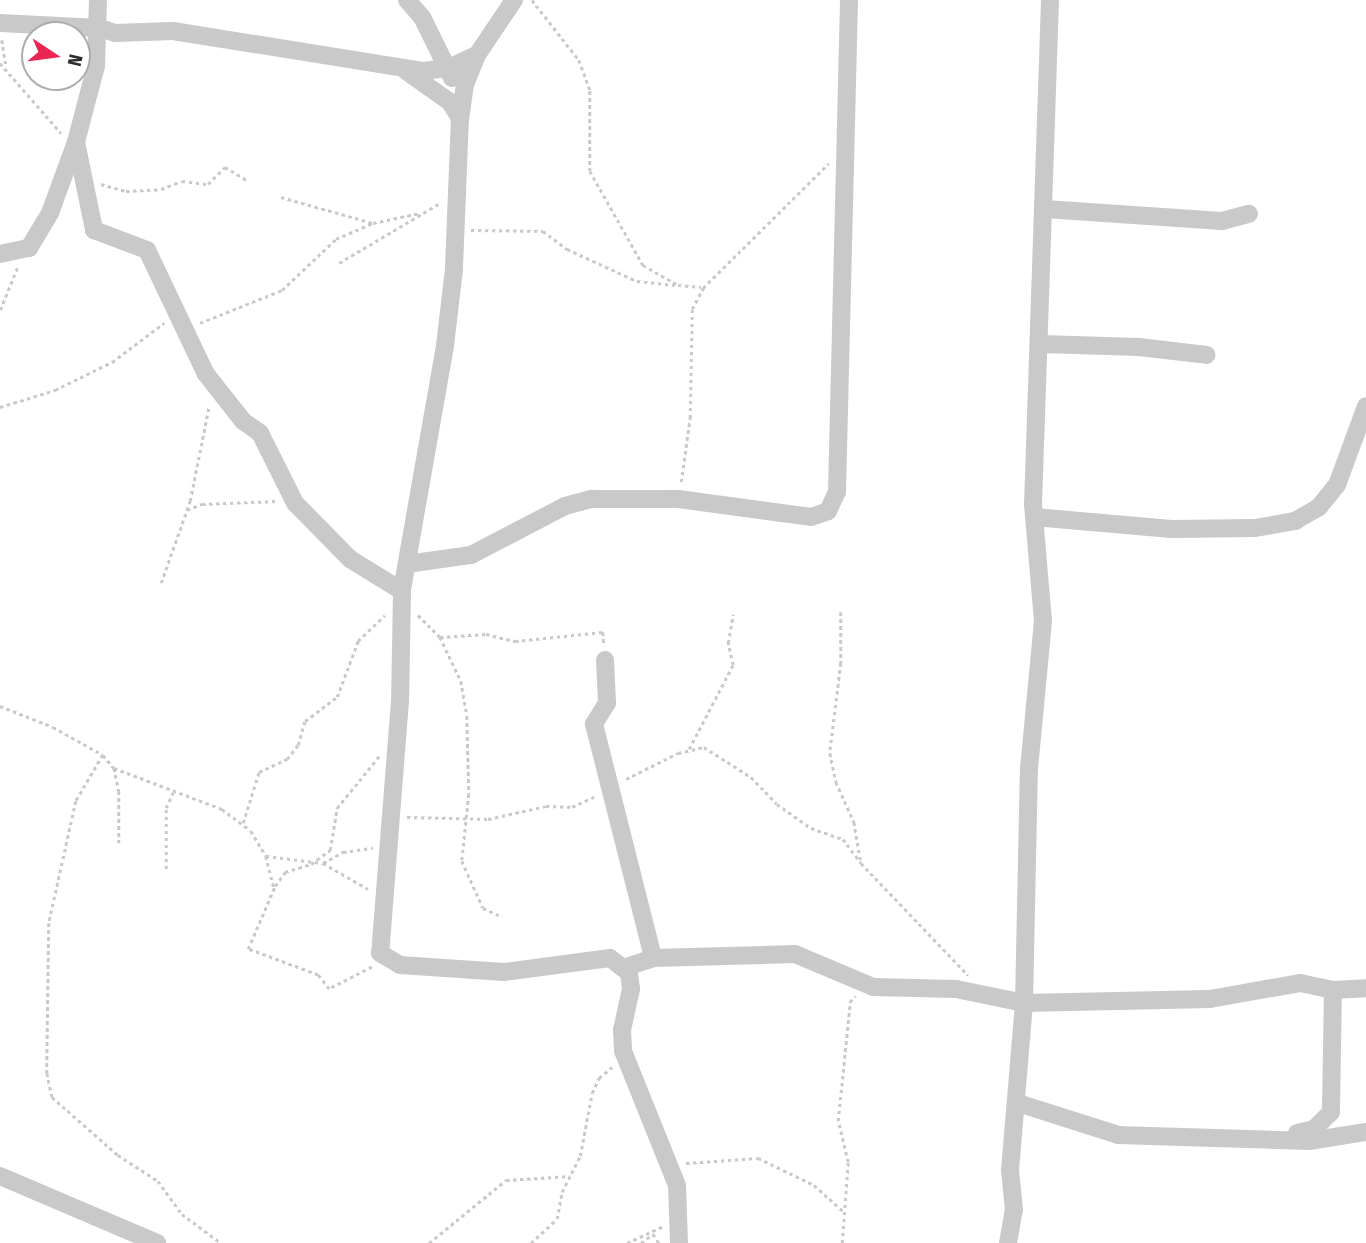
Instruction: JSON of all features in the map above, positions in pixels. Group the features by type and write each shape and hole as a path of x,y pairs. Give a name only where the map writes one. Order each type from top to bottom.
{"street":[{"path":"0,254 29,248 50,213 76,142 96,66 100,28 98,0"},
{"path":"407,0 422,17 463,99"},
{"path":"514,0 477,55 460,118 456,231 436,405 402,591 397,738 377,940 380,953 388,960 451,971 504,972 610,958 623,968 628,967 631,989 622,1030 625,1055 671,1167 678,1213 679,1243"},
{"path":"407,564 471,555 544,515 592,499 678,499 811,517 824,514 833,502 849,0"},
{"path":"1008,1243 1014,1210 1010,1170 1018,1104 1024,1003 1029,769 1043,621 1034,517 1050,0"},
{"path":"0,23 100,28 115,33 198,34 424,71 447,68 477,55"},
{"path":"400,67 450,102 460,118"},
{"path":"76,142 81,178 94,230 148,250 176,314 221,396 260,433 295,503 350,559 402,591"},
{"path":"1045,209 1222,221 1249,214"},
{"path":"1041,344 1139,347 1207,355"},
{"path":"1034,517 1171,529 1255,528 1295,521 1319,506 1336,485 1366,407"},
{"path":"605,660 607,703 594,724 653,958"},
{"path":"623,968 653,958 795,954 863,985 984,994 1024,1003 1198,1000 1300,983 1333,990 1366,988"},
{"path":"1270,1140 1314,1129 1331,1112 1333,990"},
{"path":"1018,1104 1118,1135 1270,1140 1366,1132"},
{"path":"0,1176 157,1243"}],"path":[{"path":"532,0 579,60 586,81 590,171 643,265 678,285"},
{"path":"0,36 6,64 29,100 58,132 76,142"},
{"path":"0,63 6,64"},
{"path":"678,499 690,418 692,309 703,288 846,146"},
{"path":"81,178 126,191 161,189 182,181 208,184 225,167 247,181"},
{"path":"339,263 456,194"},
{"path":"281,197 373,223"},
{"path":"187,333 205,319 282,290 336,239 373,223 420,213"},
{"path":"456,231 522,227 543,231 567,249 637,281 703,288"},
{"path":"0,310 29,248"},
{"path":"0,407 55,390 112,362 176,314"},
{"path":"162,583 187,510 211,396 221,396"},
{"path":"187,510 202,505 295,503"},
{"path":"402,591 420,619 440,637 461,681 467,716 466,818 462,861 473,893 483,908 500,916"},
{"path":"243,822 259,772 287,759 298,745 305,721 337,697 358,640 387,612"},
{"path":"841,612 841,663 830,753 836,782 855,822 861,863"},
{"path":"688,751 733,665 728,643 733,614"},
{"path":"440,637 485,634 515,641 603,632 605,660"},
{"path":"0,706 53,727 103,755 114,768 222,809 243,822 266,856 275,888"},
{"path":"266,856 312,864 330,850 337,808 397,738"},
{"path":"389,822 404,817 488,819 546,806 572,807 688,751 704,747 751,777 777,804 811,828 843,839 861,863 939,941 984,994"},
{"path":"103,755 76,801 49,923 47,1073 52,1097 118,1155 158,1181 183,1214 221,1243"},
{"path":"114,768 119,791 119,843"},
{"path":"166,869 166,808 173,792"},
{"path":"387,846 343,852 323,863 285,872 248,949 318,975 329,989 388,960"},
{"path":"323,863 382,898"},
{"path":"842,1243 848,1162 838,1121 850,1002 863,985"},
{"path":"531,1243 557,1219 562,1192 580,1156 592,1093 599,1078 625,1055"},
{"path":"671,1167 718,1158 758,1158 814,1185 845,1212"},
{"path":"429,1243 506,1180 570,1176"},
{"path":"642,1243 678,1213"},
{"path":"627,1243 653,1234"},
{"path":"653,1234 659,1243"}]}
